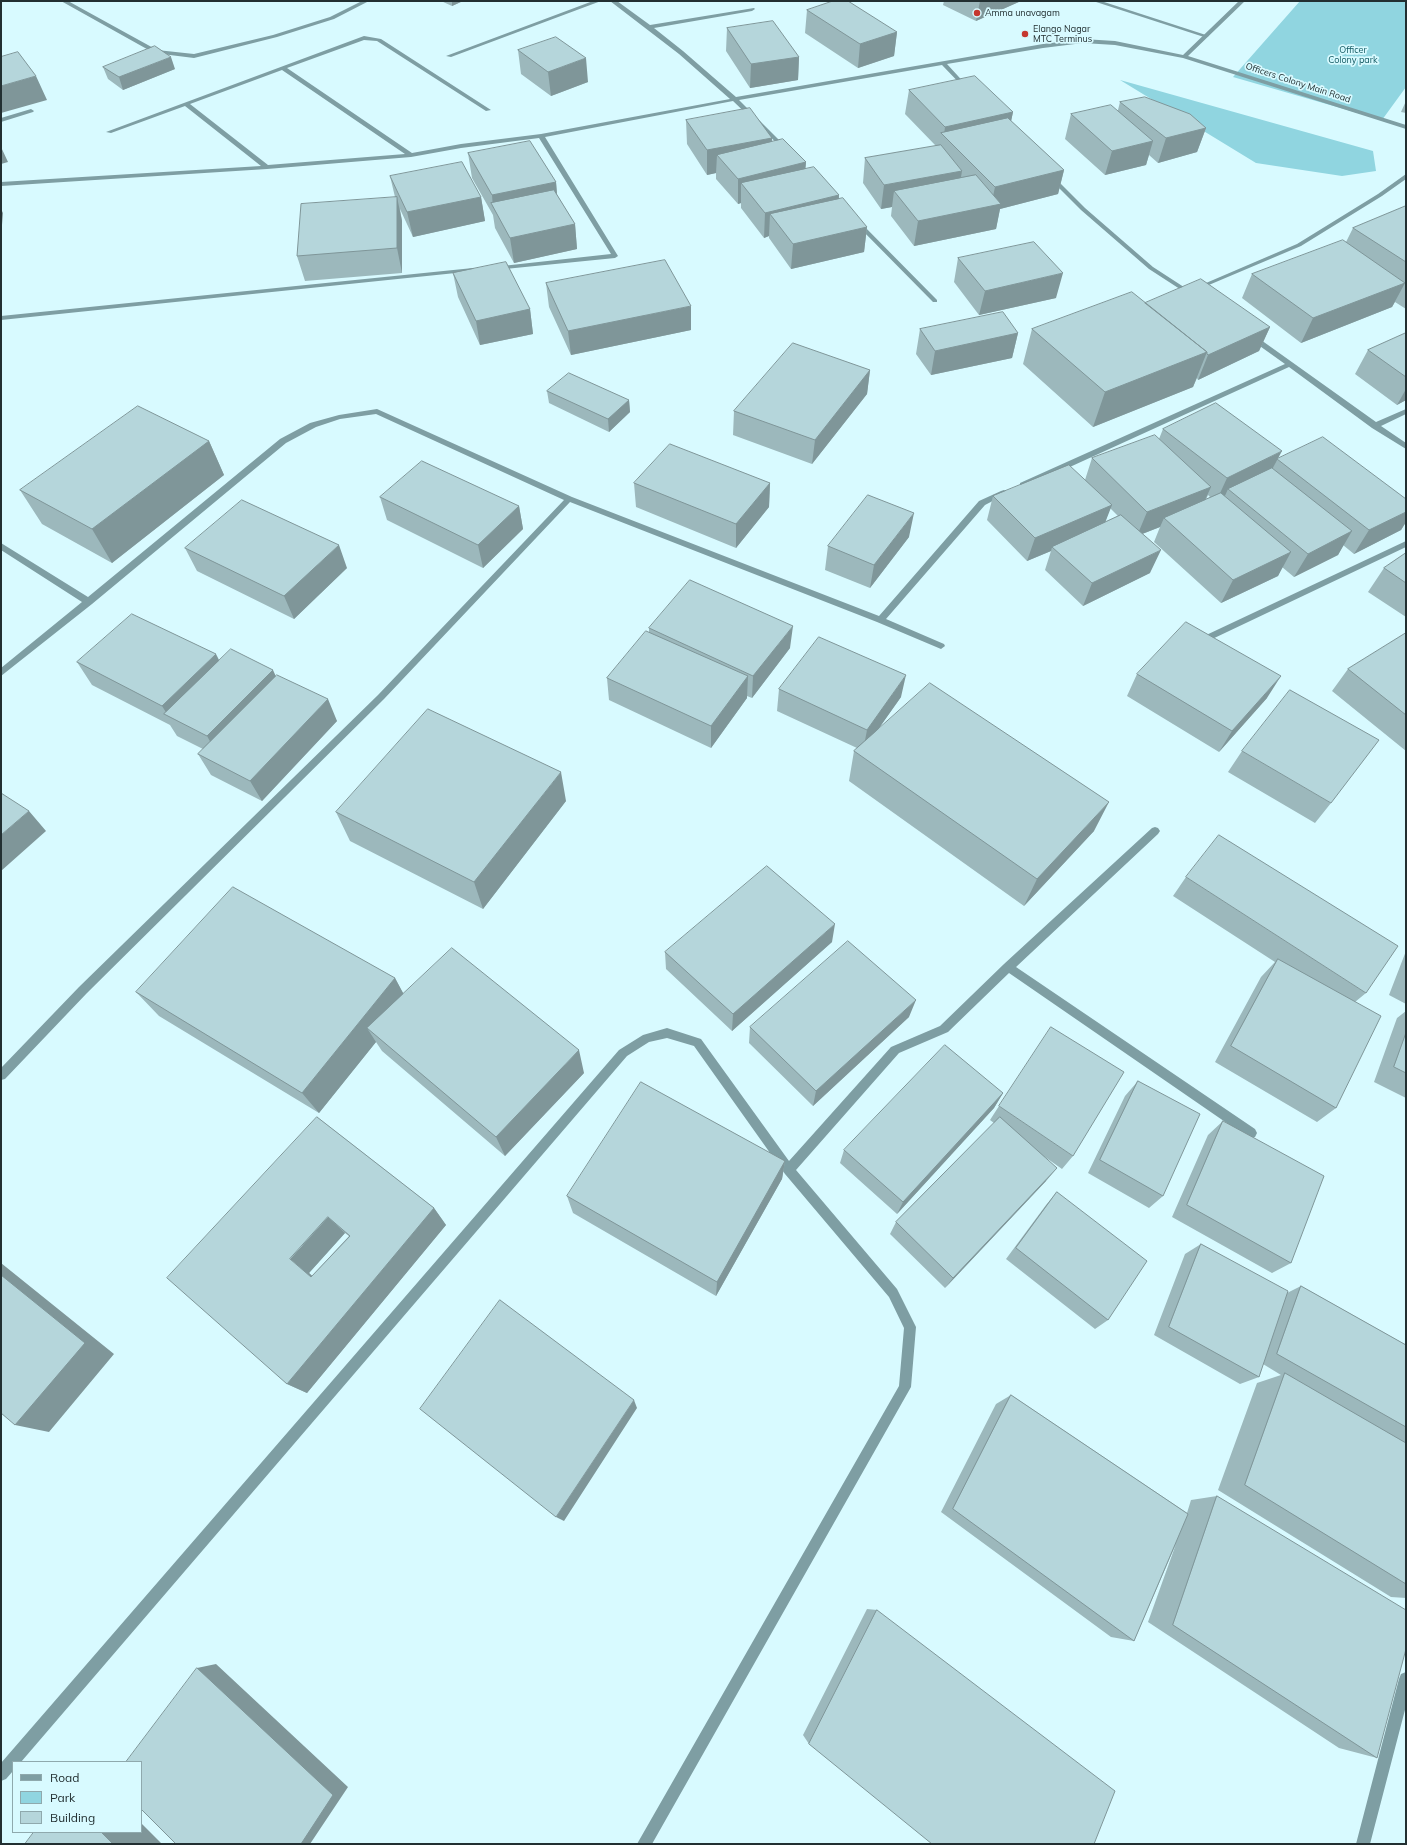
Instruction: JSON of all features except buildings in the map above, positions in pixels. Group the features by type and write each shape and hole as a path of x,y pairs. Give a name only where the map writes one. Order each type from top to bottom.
{"street":[{"path":"64,1 156,52 194,56 275,36 332,18 366,1"},
{"path":"449,56 598,1"},
{"path":"613,1 649,27 737,100 792,156"},
{"path":"1096,1 1206,36"},
{"path":"1184,57 1242,1"},
{"path":"649,27 752,9"},
{"path":"109,132 355,41 371,38 379,40 488,110"},
{"name":"Officers Colony Main Road","path":"1,184 268,167 411,155 540,136 1043,46 1083,41 1115,43 1184,57 1406,127"},
{"path":"944,64 971,92"},
{"path":"283,68 411,155"},
{"path":"186,104 268,167"},
{"path":"1,120 31,111"},
{"path":"489,269 615,256 540,136"},
{"path":"1045,170 1083,209 1145,263 1192,294 1299,244 1380,195 1406,176"},
{"path":"852,217 935,301"},
{"path":"1,318 481,270"},
{"path":"1246,333 1406,447"},
{"path":"880,620 982,502 1290,364"},
{"path":"1,673 283,441 313,425 339,417 377,411 569,499 880,620 940,646"},
{"path":"1375,426 1406,411"},
{"path":"1,1076 89,985 381,697 569,499"},
{"path":"1204,639 1406,544"},
{"path":"1,546 89,602"},
{"path":"789,1170 895,1050 944,1029 1008,967 1155,831"},
{"path":"1008,967 1251,1133"},
{"path":"12,1761 624,1053 647,1038 667,1033 697,1042 789,1170 893,1293 910,1327 905,1387 644,1844"},
{"path":"1363,1844 1406,1679"},
{"path":"1,1774 12,1761"}],"green space":[{"name":"Officer Colony park","path":"1300,1 1406,1 1406,87 1382,120 1233,77"},
{"path":"1120,80 1373,151 1376,171 1342,176 1256,163"}],"place":[{"name":"Amma unavagam","path":"977,13"},
{"name":"Elango Nagar MTC Terminus","path":"1025,34"}]}
